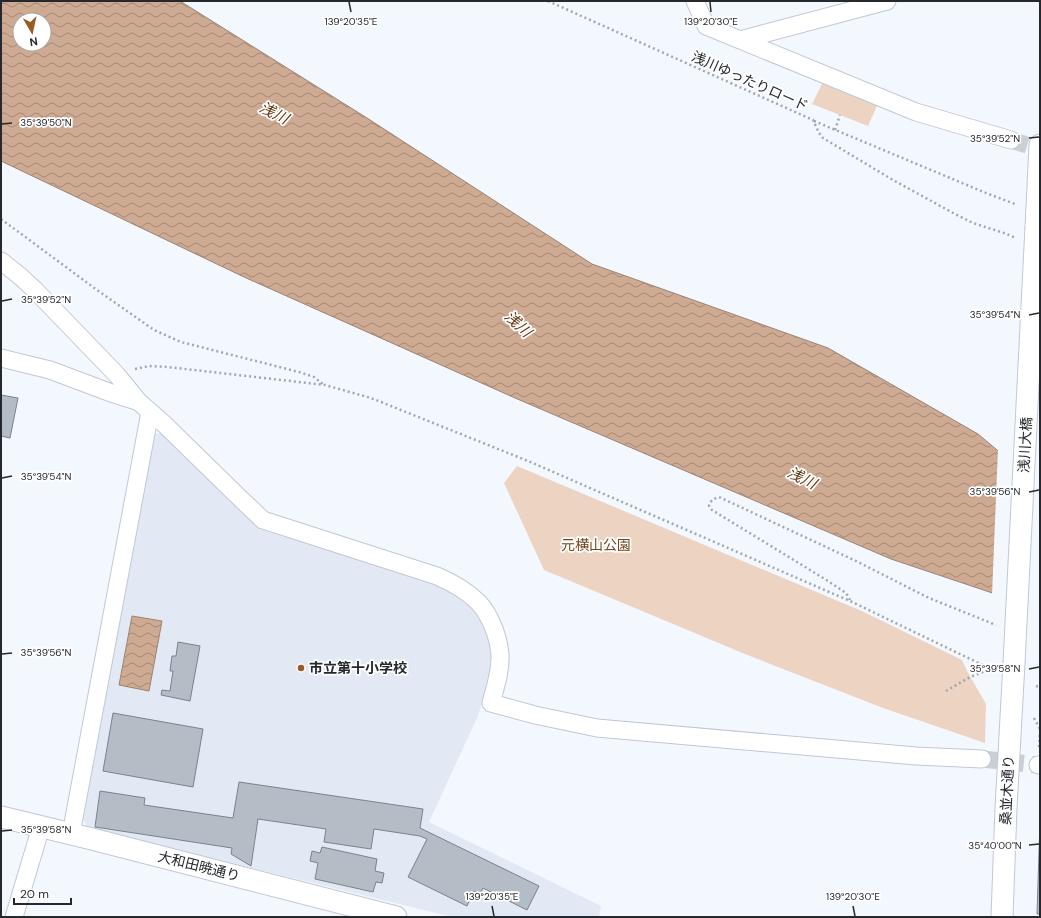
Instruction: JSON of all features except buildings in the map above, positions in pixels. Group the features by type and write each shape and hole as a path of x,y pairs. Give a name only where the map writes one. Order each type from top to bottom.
{"street":[{"path":"695,1 706,26 916,112 1011,140"},
{"path":"740,40 887,1"},
{"name":"浅川大橋","path":"1014,663 1040,145"},
{"path":"1,262 35,290 117,375 145,407 263,520 437,576 455,584 478,602 491,623 498,639 500,656 498,674 491,704 598,728 916,756 982,759"},
{"path":"1,358 50,370 145,407"},
{"path":"71,834 145,407"},
{"name":"桑並木通り","path":"1002,917 1014,663"},
{"name":"大和田暁通り","path":"1,817 396,917"},
{"path":"14,917 41,827"}],"path":[{"name":"浅川ゆったりロード","path":"548,1 813,120 819,134 823,138 893,180 973,223 1018,239"},
{"path":"835,130 840,115"},
{"path":"813,120 1015,204"},
{"path":"1,219 154,330 181,342 299,372 314,377 325,385"},
{"path":"117,375 149,366 168,367 325,385 371,398 452,430 667,521 850,601 991,669 970,677 946,691"},
{"path":"850,601 846,593 828,581 712,510 709,506 711,501 719,497 856,561 928,598 989,621"},
{"path":"1036,686 1040,687"},
{"path":"1034,718 1040,728"},
{"path":"1039,761 1040,732"}],"shaded area":[{"name":"市立第十小学校","path":"161,433 259,529 431,582 451,593 471,608 484,624 494,655 490,681 477,718 429,822 601,906 599,917 452,917 88,828 83,819 154,434"}],"green space":[{"path":"825,78 880,99 868,126 812,104"},
{"name":"元横山公園","path":"517,466 864,612 962,660 986,704 985,743 883,708 745,654 544,570 504,483"}],"water":[{"name":"浅川","path":"1,1 180,1 367,118 592,264 828,348 978,434 1040,486 1040,609 891,559 515,398 244,277 1,161"},
{"path":"132,616 162,621 149,691 119,685"}],"pier":[{"path":"998,449 1040,484 1040,611 992,595"}],"tunnel":[{"path":"1011,140 1040,149"},
{"path":"982,759 1038,765"}],"place":[{"name":"市立第十小学校","path":"301,668"}]}
